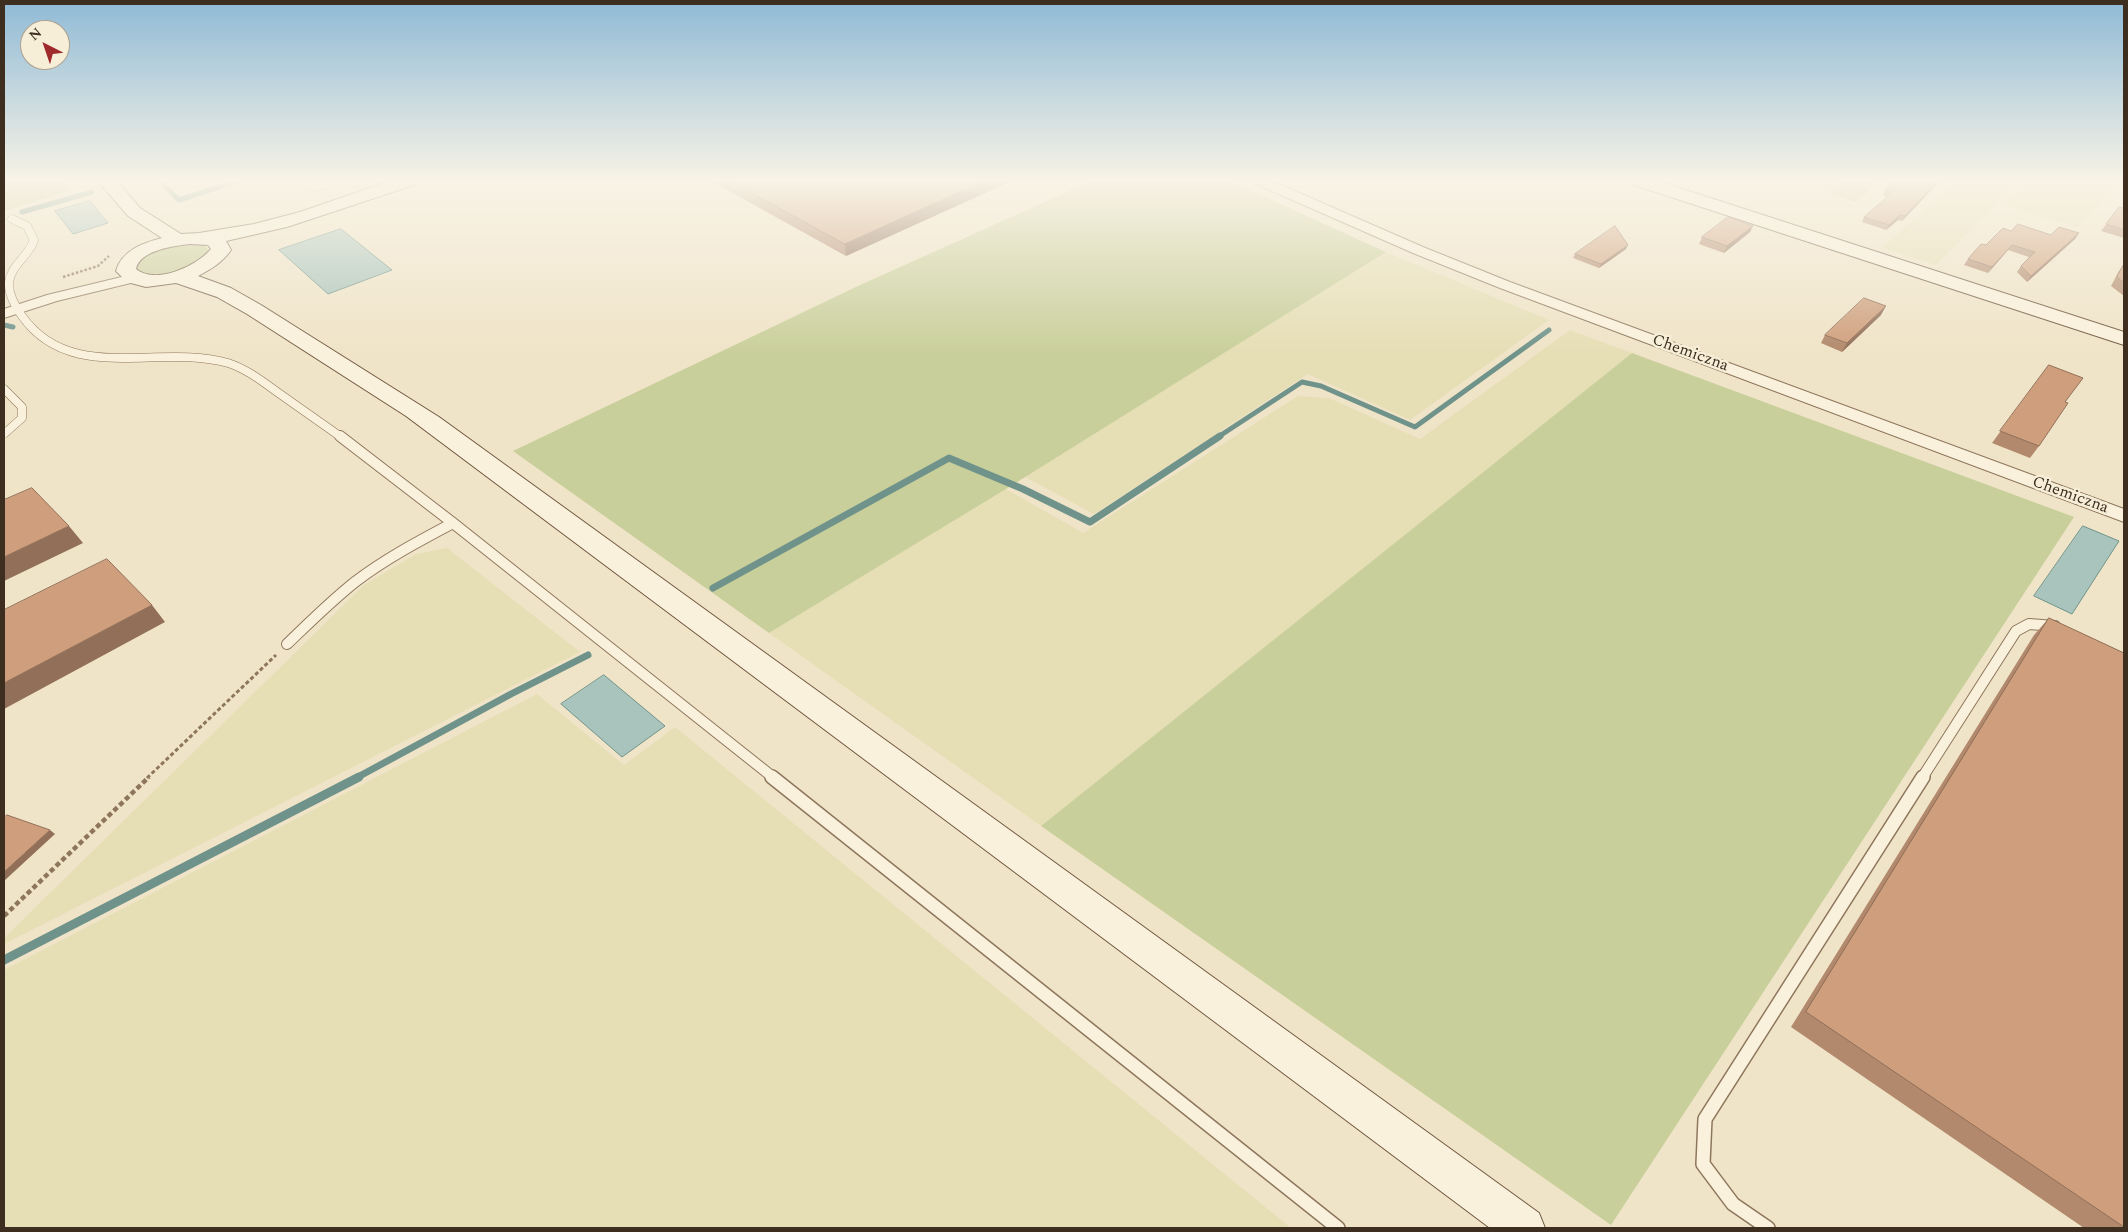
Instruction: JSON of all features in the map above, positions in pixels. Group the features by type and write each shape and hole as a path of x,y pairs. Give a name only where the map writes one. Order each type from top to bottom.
{"main road":[{"path":"145,238 147,244 146,249"},
{"path":"196,238 177,240 146,249 132,258 130,272 145,280 174,277 207,265 217,257 221,250 248,238"},
{"path":"204,238 219,244 221,250"},
{"path":"1816,238 2124,339"},
{"path":"207,265 208,271 227,293"},
{"path":"174,277 186,279 227,293 368,380 431,422 1524,1228"}],"street":[{"name":"Chemiczna","path":"1392,238 1505,285 2124,516"},
{"path":"4,314 130,272"}],"lane":[{"path":"33,238 27,256 14,270 8,282 12,297 36,334 50,344 71,353 117,358 163,356 201,358 230,364 248,372 335,432 453,523 1338,1228"},
{"path":"4,389 22,407 22,418 4,434"},
{"path":"287,644 364,575 410,546 453,523"},
{"path":"1768,1228 1732,1204 1703,1164 1705,1119 2016,631 2029,624 2053,625 2071,633"}],"path":[{"path":"4,916 287,644"}],"shaded area":[{"path":"1892,238 1963,238 1936,265 1882,248"},
{"path":"1386,252 1549,320 1410,420 1308,374 1094,514 1025,477"},
{"path":"1570,330 1632,353 1041,826 769,633 1006,489 1083,533 1298,396 1329,398 1420,439"},
{"path":"447,548 580,652 4,944 4,938 364,585 416,554"},
{"path":"537,694 624,765 675,727 1291,1228 4,1228 4,970"}],"green space":[{"path":"963,238 1356,238 1386,252 1006,489 769,633 513,451 858,286"},
{"path":"182,243 204,245 209,250 198,263 178,272 154,274 137,270 136,267 140,261 150,253"},
{"path":"1632,353 2074,517 1611,1225 1041,826"}],"water":[{"path":"313,238 353,238 392,270 328,294 279,250"},
{"path":"2083,526 2119,541 2072,614 2034,596"},
{"path":"604,675 665,726 622,757 561,704"}],"building":[{"path":"835,238 857,238 845,244"},
{"path":"1597,238 1624,238 1628,245 1601,264 1575,254"},
{"path":"1706,238 1737,238 1727,246"},
{"path":"1993,238 2073,238 2031,276 2021,266 2035,252 2012,245 1992,267 1968,259 1981,244 1986,245"},
{"path":"2124,264 2124,283 2117,277"},
{"path":"1864,298 1886,306 1847,343 1825,335"},
{"path":"2049,365 2083,378 2065,402 2068,403 2039,446 2000,431"},
{"path":"32,488 69,526 4,557 4,500"},
{"path":"107,559 152,605 4,683 4,610"},
{"path":"2049,618 2124,653 2124,1227 1806,1012"},
{"path":"7,815 50,830 4,872 4,818"}],"waterway":[{"path":"4,325 13,327"},
{"path":"1218,437 1302,382 1321,386 1415,427 1549,330"},
{"path":"713,588 949,458 1023,489 1090,522 1220,436"},
{"path":"356,778 511,694 588,655"},
{"path":"4,960 359,777"}]}
